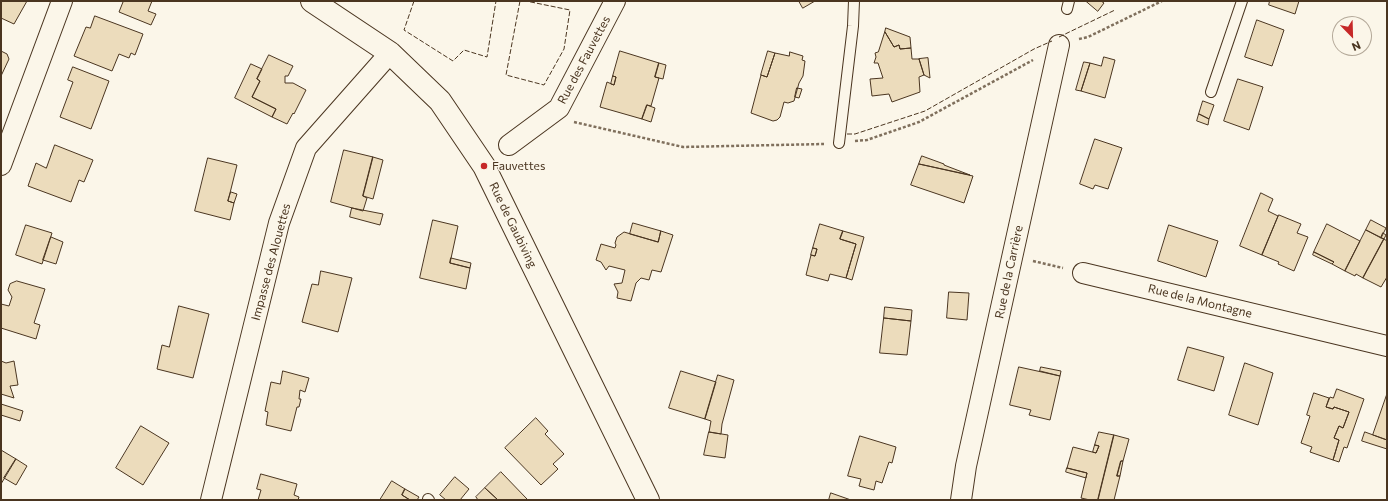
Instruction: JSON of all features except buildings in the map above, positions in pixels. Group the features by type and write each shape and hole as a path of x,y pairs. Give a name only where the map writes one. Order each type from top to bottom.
{"main road":[{"name":"Rue de Gaubiving","path":"312,1 390,53 440,101 484,166 648,500"}],"street":[{"path":"1,165 62,1"},
{"name":"Rue des Fauvettes","path":"509,145 559,108 615,1"},
{"name":"Rue de la Carrière","path":"961,500 966,466 1059,45"},
{"name":"Impasse des Alouettes","path":"211,500 279,223 306,148 390,53"},
{"name":"Rue de la Montagne","path":"1083,273 1387,346"}],"lane":[{"path":"839,144 853,26 854,1"},
{"path":"1211,92 1242,1"}],"path":[{"path":"551,113 563,120 684,147 839,144 867,140 919,122 1059,45 1088,37 1162,1"},
{"path":"1013,256 1083,273"}],"fence":[{"path":"414,1 404,30 453,61 464,50 487,57 496,1"},
{"path":"520,1 506,75 544,85 564,49 570,10 526,1"},
{"path":"1059,37 1115,10"},
{"path":"847,134 855,134 925,111 1034,49 1052,41"}],"place":[{"name":"Fauvettes","path":"484,166"}]}
